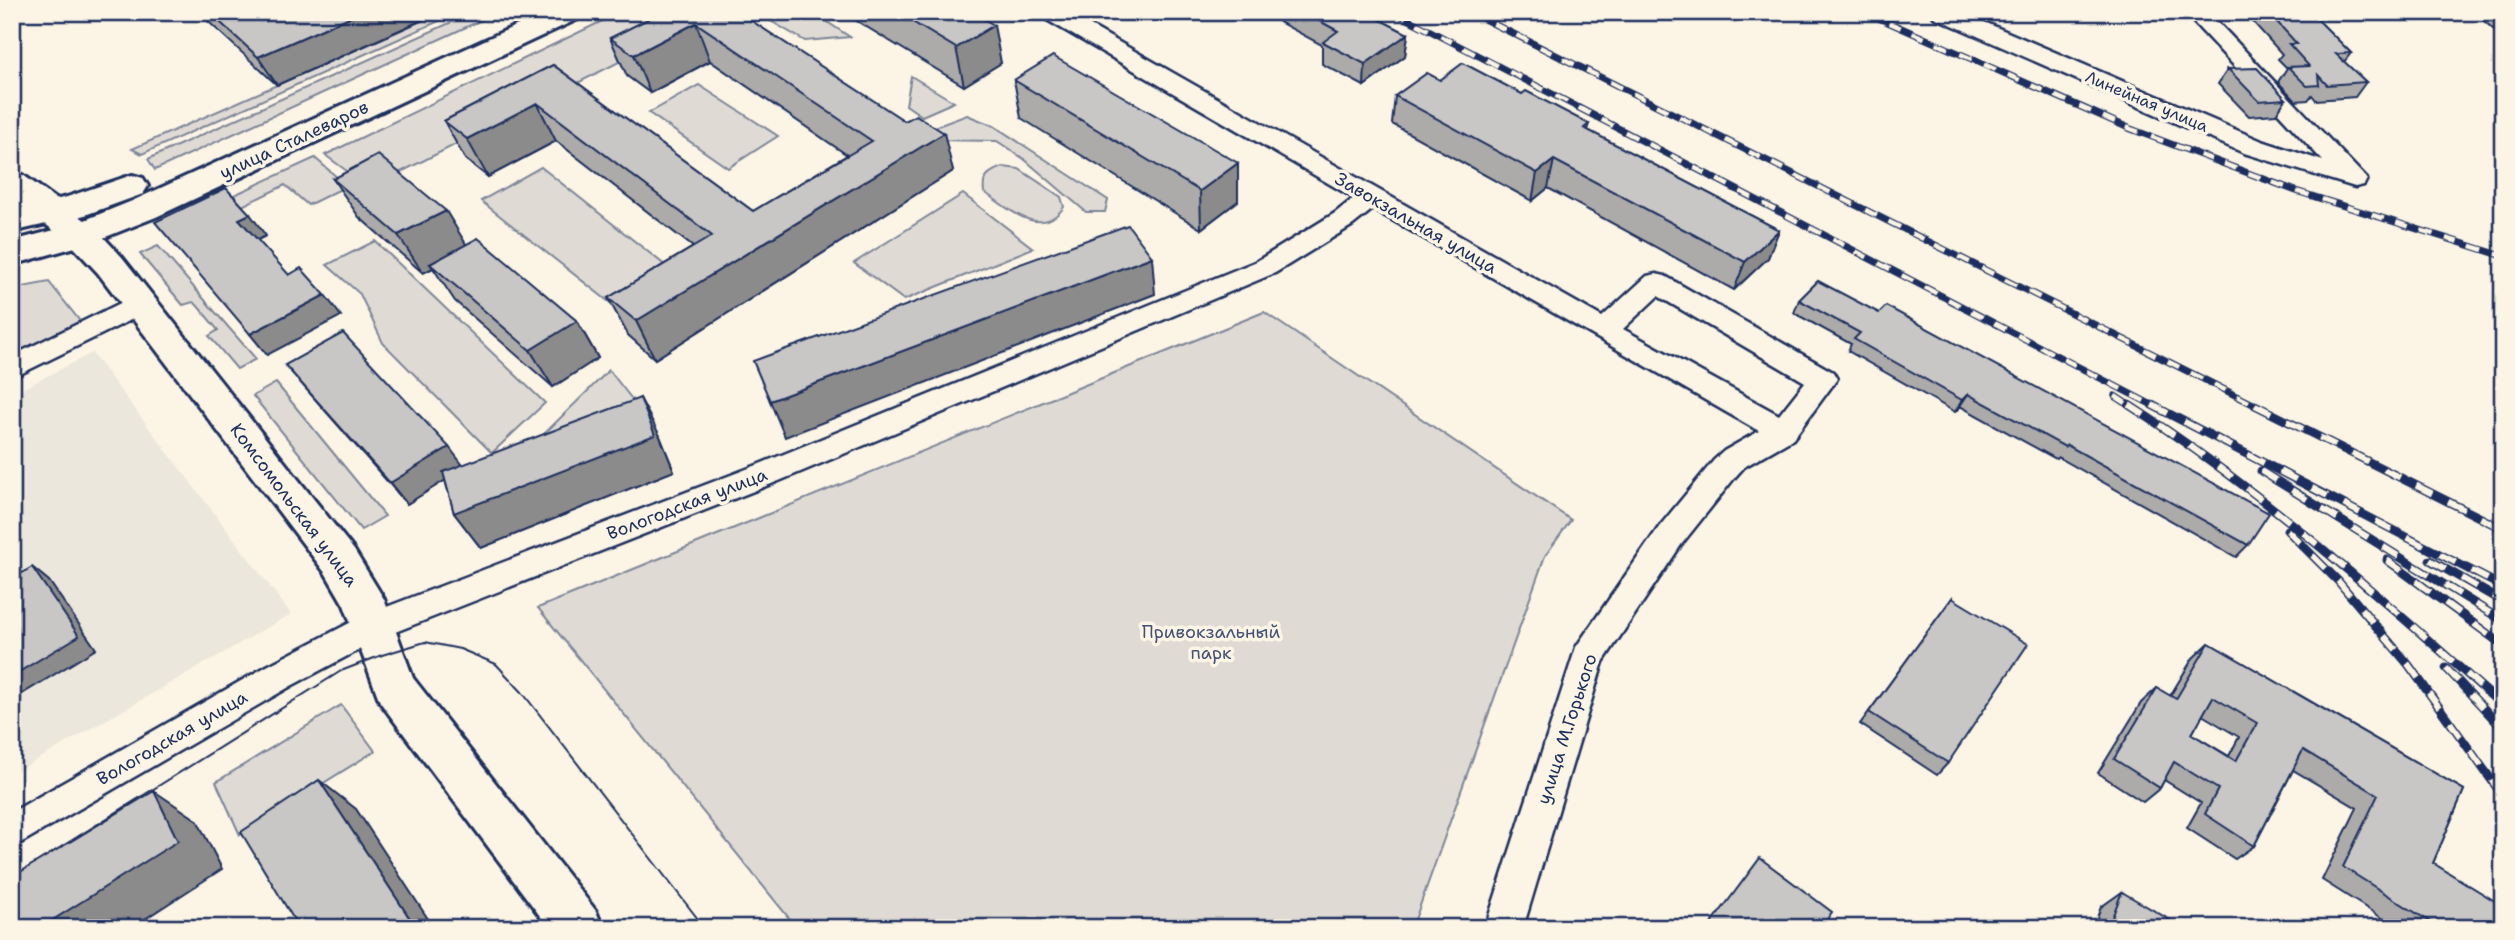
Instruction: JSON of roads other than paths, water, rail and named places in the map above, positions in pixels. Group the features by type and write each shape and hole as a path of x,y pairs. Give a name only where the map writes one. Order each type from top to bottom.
{"main road":[{"name":"улица Сталеваров","path":"12,253 68,223 109,196 517,12"},
{"name":"улица Сталеваров","path":"12,221 68,223 144,209 570,12"},
{"name":"Комсомольская улица","path":"12,183 68,223 110,265 340,562 363,599 396,688 579,928"}],"street":[{"name":"Завокзальная улица","path":"1050,12 1783,431"},
{"name":"Линейная улица","path":"1942,12 2253,147 2355,179 2195,12"},
{"name":"Вологодская улица","path":"12,831 279,676 374,626 768,473 1248,274 1330,228 1372,197"},
{"path":"1604,331 1656,283 1824,379 1783,431"},
{"path":"12,368 139,304"},
{"name":"улица М.Горького","path":"1504,928 1588,657 1670,536 1725,468 1734,459 1783,431"}],"tram line":[{"path":"12,878 341,671 425,642 460,649 496,664 522,692 705,928"}],"railway":[{"path":"1394,12 2156,407"},
{"path":"1470,12 2259,407"},
{"path":"1865,12 2131,129 2296,191 2503,256"},
{"path":"2115,396 2131,406"},
{"path":"2152,405 2503,587"},
{"path":"2255,405 2259,407"},
{"path":"2131,406 2228,474 2322,548 2503,706"},
{"path":"2259,407 2503,529"},
{"path":"2261,471 2503,621"},
{"path":"2287,530 2338,581 2408,664 2503,796"},
{"path":"2387,560 2503,645"},
{"path":"2430,560 2503,602"},
{"path":"2446,668 2503,729"}],"park label":[{"name":"Привокзальный парк","path":"1211,642"}]}
